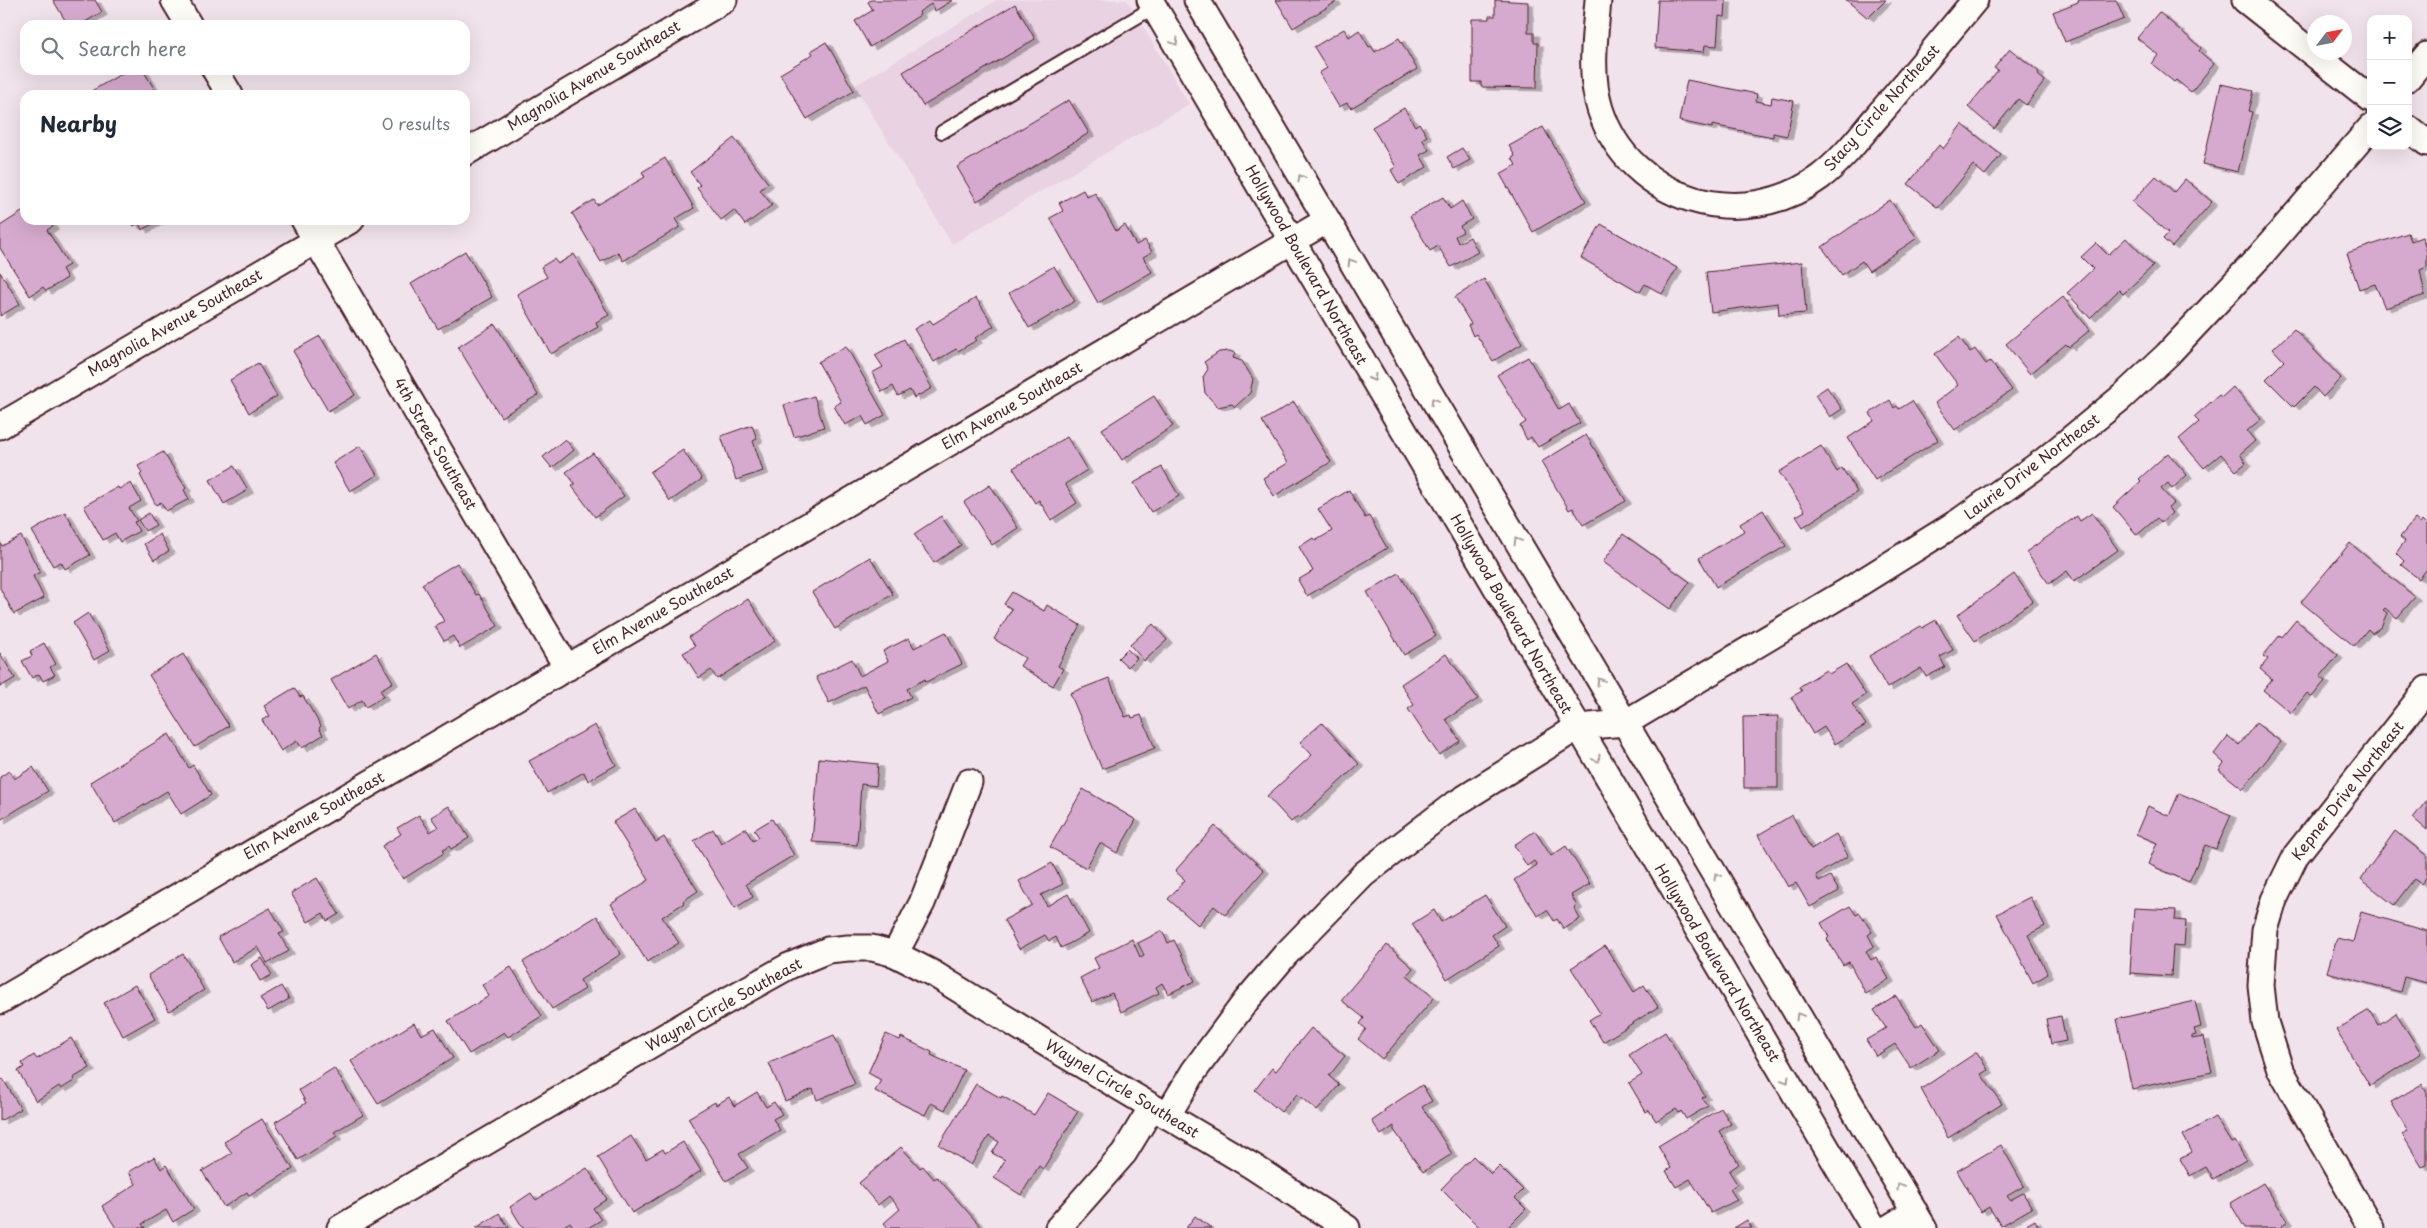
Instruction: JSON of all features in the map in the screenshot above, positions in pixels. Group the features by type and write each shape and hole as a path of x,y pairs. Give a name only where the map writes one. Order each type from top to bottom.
{"street":[{"path":"174,0 186,20"},
{"name":"Magnolia Avenue Southeast","path":"470,149 724,0"},
{"path":"1196,0 1920,1220 1888,1228"},
{"name":"Stacy Circle Northeast","path":"1598,0 1594,77 1600,108 1615,142 1634,166 1657,184 1685,198 1721,205 1752,204 1780,199 1820,177 1847,152 1975,0"},
{"path":"2245,0 2367,96"},
{"name":"Hollywood Boulevard Northeast","path":"1152,3 1874,1228"},
{"path":"2412,73 2427,55"},
{"path":"218,75 227,90"},
{"path":"2412,131 2427,143"},
{"name":"Laurie Drive Northeast","path":"1624,723 1844,593 1961,520 2045,460 2122,397 2167,355 2260,256 2367,132"},
{"name":"Elm Avenue Southeast","path":"0,1001 1326,220"},
{"name":"Magnolia Avenue Southeast","path":"0,426 310,230 330,225"},
{"name":"4th Street Southeast","path":"310,230 567,668"},
{"name":"Kepner Drive Northeast","path":"2371,1228 2280,1069 2265,1022 2261,985 2265,930 2274,900 2296,855 2427,689"},
{"path":"1058,1228 1160,1111 1194,1070 1246,1001 1286,954 1364,874 1452,806 1578,727 1624,723"},
{"path":"895,954 922,903 969,782"},
{"name":"Waynel Circle Southeast","path":"340,1228 703,1014 789,966 828,950 872,948 895,954 934,974 1252,1166 1347,1228"}],"lane":[{"path":"942,132 1152,3"}],"shaded area":[{"path":"997,0 1127,0 1189,104 952,244 854,86"}],"building":[{"path":"53,0 95,0 102,12 88,20 65,20"},
{"path":"871,0 953,0 935,11 931,4 919,12 920,15 870,47 855,21 873,10 868,2"},
{"path":"1276,0 1335,0 1336,2 1293,28"},
{"path":"1495,0 1528,2 1528,33 1534,33 1534,43 1538,43 1537,88 1481,87 1481,82 1472,82 1472,19 1489,19 1489,16 1495,16"},
{"path":"1658,0 1726,0 1725,17 1719,16 1717,46 1705,45 1704,52 1655,48"},
{"path":"1846,0 1886,0 1868,18"},
{"path":"2078,0 2116,0 2124,19 2065,42 2053,12 2078,2"},
{"path":"1015,4 1035,39 923,106 903,72"},
{"path":"2159,12 2201,48 2199,51 2214,64 2191,92 2176,80 2174,82 2152,64 2158,55 2137,38"},
{"path":"1344,29 1349,37 1359,30 1369,47 1371,46 1375,52 1399,38 1417,69 1351,108 1347,103 1339,107 1319,73 1327,68 1314,47"},
{"path":"826,42 854,91 807,119 780,74 813,54 811,51"},
{"path":"2010,49 2039,72 2038,75 2045,81 2026,105 2018,99 1994,129 1968,107 1998,70 1994,68"},
{"path":"119,75 146,75 155,90 93,90"},
{"path":"1687,80 1757,94 1756,101 1771,104 1772,97 1794,101 1787,136 1773,133 1773,137 1712,125 1712,128 1679,121"},
{"path":"2221,84 2253,91 2248,111 2252,112 2238,172 2203,164"},
{"path":"1069,100 1089,133 977,201 957,167"},
{"path":"1404,108 1415,126 1419,123 1427,136 1422,139 1429,150 1420,155 1427,167 1399,184 1391,170 1396,167 1372,127"},
{"path":"1962,124 2001,155 1985,175 1973,165 1938,208 1908,184 1939,145 1943,149"},
{"path":"1543,127 1586,201 1533,232 1500,174 1516,165 1512,158 1515,156 1509,146"},
{"path":"734,138 768,183 760,190 772,205 745,225 734,210 721,220 697,188 700,185 690,172"},
{"path":"1462,148 1470,160 1454,169 1447,157"},
{"path":"665,158 694,208 675,219 680,227 623,261 618,252 601,262 572,213 594,200 597,205 645,177 642,172"},
{"path":"2156,176 2174,192 2185,179 2212,202 2172,247 2163,239 2168,233 2132,202"},
{"path":"1083,190 1087,197 1095,193 1116,231 1125,225 1136,245 1145,240 1152,252 1143,257 1152,272 1098,303 1050,218 1063,211 1059,203"},
{"path":"1443,197 1450,209 1462,201 1472,219 1460,226 1463,232 1455,236 1458,243 1470,237 1478,252 1451,267 1438,246 1430,251 1410,216"},
{"path":"1890,200 1917,238 1869,271 1862,261 1842,275 1822,247"},
{"path":"20,213 20,225 52,225 47,230 69,265 62,269 67,278 46,291 43,287 30,296 0,248 0,226"},
{"path":"1601,224 1677,268 1662,294 1645,284 1640,292 1581,258"},
{"path":"140,225 151,225 142,230"},
{"path":"2408,233 2411,241 2422,237 2427,252 2427,267 2420,270 2425,295 2385,308 2375,284 2359,289 2347,253"},
{"path":"2126,238 2153,266 2123,294 2119,290 2090,318 2067,293 2093,269 2081,257 2096,243 2108,255"},
{"path":"465,251 492,297 438,329 411,284"},
{"path":"574,254 609,315 596,322 598,327 551,354 517,294 547,277 541,267 554,259 558,264"},
{"path":"1802,262 1806,313 1779,315 1778,303 1711,312 1706,272"},
{"path":"1054,266 1075,301 1029,328 1009,293"},
{"path":"0,272 20,304 0,316"},
{"path":"1484,279 1522,344 1493,361 1476,334 1473,336 1468,325 1471,324 1455,297"},
{"path":"2063,297 2090,330 2069,347 2066,344 2030,374 2006,344"},
{"path":"976,298 994,326 975,338 977,340 958,351 956,349 934,362 914,329 930,320 933,324"},
{"path":"495,324 538,395 501,417 458,347"},
{"path":"2294,329 2341,378 2323,397 2314,387 2294,407 2266,379 2284,361 2273,349"},
{"path":"320,336 355,395 328,411 293,351"},
{"path":"1959,337 1970,352 1975,349 1986,364 1990,361 2012,390 1955,430 1935,403 1958,385 1935,354"},
{"path":"904,339 932,388 914,398 910,390 898,396 893,386 882,392 872,373 883,367 875,355"},
{"path":"846,346 885,415 867,425 862,416 845,425 834,406 841,402 818,362"},
{"path":"1230,351 1235,353 1233,358 1242,361 1253,379 1250,393 1235,407 1232,404 1218,407 1205,393 1203,377 1208,369 1204,362 1219,352"},
{"path":"1528,357 1559,410 1569,404 1580,423 1538,447 1531,437 1527,440 1520,426 1526,422 1497,375"},
{"path":"258,363 277,396 249,413 230,380"},
{"path":"1827,387 1842,409 1830,417 1815,395"},
{"path":"2233,387 2261,419 2247,431 2255,441 2240,454 2246,463 2236,471 2221,454 2204,468 2179,439 2199,422 2194,417 2219,395 2222,397"},
{"path":"814,396 824,427 794,437 784,405"},
{"path":"1154,396 1173,426 1122,460 1102,429"},
{"path":"1890,400 1894,408 1897,406 1899,409 1912,401 1938,440 1875,480 1848,438 1874,421 1870,413"},
{"path":"1294,402 1331,462 1274,496 1263,478 1288,463 1262,421"},
{"path":"752,425 757,439 753,441 763,471 736,480 721,436"},
{"path":"1586,435 1626,501 1583,525 1573,508 1569,510 1541,462"},
{"path":"1067,437 1087,470 1065,484 1077,503 1051,520 1039,500 1035,503 1013,468"},
{"path":"565,439 574,450 552,468 543,457"},
{"path":"360,446 377,475 350,491 333,463"},
{"path":"1821,446 1837,472 1842,468 1857,492 1803,527 1796,516 1805,511 1779,472"},
{"path":"683,450 702,479 670,501 650,472"},
{"path":"163,452 186,488 184,490 189,499 166,511 161,502 156,505 140,475 142,473 138,466"},
{"path":"593,453 624,496 595,517 572,486 575,484 566,472"},
{"path":"2168,453 2187,475 2172,489 2168,483 2161,489 2174,503 2168,508 2172,513 2161,523 2157,518 2137,535 2113,507 2141,481 2139,479"},
{"path":"234,466 248,490 224,504 210,480"},
{"path":"1162,467 1179,496 1151,512 1134,483"},
{"path":"131,483 141,501 129,508 137,521 134,522 139,531 120,542 115,533 103,540 84,506 118,487 119,489"},
{"path":"990,485 1018,528 992,545 964,502"},
{"path":"1349,490 1365,518 1369,516 1387,548 1307,596 1298,580 1313,571 1299,547 1313,538 1315,541 1332,531 1318,509"},
{"path":"1763,510 1786,546 1716,587 1699,558 1744,531 1740,524"},
{"path":"65,512 90,555 65,569 61,562 53,566 32,531"},
{"path":"149,513 156,525 145,531 138,520"},
{"path":"2092,513 2118,550 2074,581 2067,571 2049,584 2026,552 2077,516 2080,521"},
{"path":"941,516 961,545 934,563 914,534"},
{"path":"2415,519 2420,523 2422,520 2427,525 2427,569 2419,579 2401,565 2404,561 2396,553 2405,541 2400,537"},
{"path":"160,534 169,551 154,560 144,544"},
{"path":"1623,534 1690,582 1670,609 1603,562"},
{"path":"21,536 40,572 33,576 44,598 14,614 0,588 0,542 2,546"},
{"path":"2350,543 2415,597 2397,618 2385,608 2383,610 2387,613 2381,627 2372,633 2368,629 2354,646 2301,602"},
{"path":"870,557 893,594 835,629 812,592"},
{"path":"457,563 476,595 479,594 498,626 460,648 453,636 444,641 435,626 444,621 422,584"},
{"path":"1399,573 1436,636 1404,655 1367,592"},
{"path":"2014,574 2033,601 1975,641 1957,615"},
{"path":"1012,592 1044,611 1047,605 1080,625 1058,666 1063,669 1053,686 1020,666 1025,658 994,639 1012,609 1004,604"},
{"path":"748,599 775,641 717,679 711,670 699,678 683,653 695,646 689,637"},
{"path":"88,613 110,650 94,660 73,623"},
{"path":"1936,620 1953,650 1940,657 1945,667 1926,677 1921,668 1887,688 1869,656 1921,626 1922,628"},
{"path":"2296,620 2338,655 2320,677 2325,681 2312,697 2307,693 2291,713 2263,690 2272,679 2260,669 2268,659 2263,656 2280,635 2282,637"},
{"path":"1153,624 1167,640 1144,661 1130,645"},
{"path":"946,632 962,664 926,682 925,679 907,689 911,697 879,714 864,685 829,703 816,677 852,659 860,676 888,661 883,651 909,638 914,648"},
{"path":"44,643 56,664 50,667 55,675 43,681 39,674 32,678 22,661 32,656 30,651"},
{"path":"1127,649 1137,658 1128,667 1118,658"},
{"path":"0,653 15,678 0,687"},
{"path":"376,653 393,682 380,690 384,696 366,707 362,700 348,709 331,680"},
{"path":"183,654 229,726 195,747 149,675"},
{"path":"1446,654 1478,699 1446,719 1460,741 1439,755 1408,709 1414,705 1401,684"},
{"path":"1846,664 1866,695 1852,704 1866,725 1835,744 1824,727 1813,734 1791,697 1802,691 1799,687 1826,670 1829,674"},
{"path":"1109,678 1125,717 1131,715 1132,718 1141,715 1155,748 1102,769 1070,693"},
{"path":"294,688 300,697 303,696 321,726 319,728 323,735 302,748 297,741 281,751 262,720 270,716 264,706"},
{"path":"1778,716 1778,788 1744,788 1743,717"},
{"path":"1322,723 1359,764 1300,818 1298,816 1291,822 1267,796 1312,755 1300,742"},
{"path":"2256,723 2281,742 2243,789 2219,770 2224,763 2214,754 2228,736 2239,745"},
{"path":"595,725 616,765 588,781 584,772 547,793 529,761"},
{"path":"169,734 189,768 193,765 211,795 181,814 167,791 115,823 90,782"},
{"path":"819,758 878,764 876,786 861,784 857,845 812,842"},
{"path":"33,767 48,791 0,820 0,777 9,771 14,779"},
{"path":"1083,789 1136,820 1117,853 1100,843 1086,868 1050,847"},
{"path":"2179,793 2231,815 2216,849 2205,845 2189,882 2148,864 2157,843 2136,834 2148,806 2169,816"},
{"path":"2427,800 2427,830 2413,818"},
{"path":"449,806 469,838 451,849 449,846 442,851 444,853 403,879 382,846 401,834 397,828 419,815 430,832 438,827 431,817"},
{"path":"635,809 656,842 664,837 698,891 683,901 684,903 662,917 679,943 647,962 611,904 649,880 613,822"},
{"path":"1792,815 1811,849 1836,834 1848,856 1816,875 1819,882 1830,876 1839,891 1810,907 1796,883 1788,887 1758,835"},
{"path":"772,819 794,855 746,884 753,897 735,908 694,841 713,829 721,843 745,828 753,841 759,837 754,830"},
{"path":"1215,826 1264,870 1225,915 1214,906 1198,925 1168,899 1185,880 1175,871"},
{"path":"1535,831 1551,856 1566,846 1590,884 1571,895 1577,906 1574,908 1580,919 1564,929 1557,919 1554,921 1547,910 1538,916 1514,880 1537,865 1534,861 1527,866 1514,845"},
{"path":"2395,831 2427,856 2427,876 2421,884 2414,879 2394,905 2361,879"},
{"path":"1052,863 1063,884 1041,895 1047,906 1068,894 1089,933 1061,948 1056,937 1049,941 1045,935 1019,949 1004,920 1032,905 1019,881"},
{"path":"317,878 339,914 327,921 323,913 308,922 291,893"},
{"path":"1485,895 1505,926 1492,935 1499,946 1447,979 1412,924 1434,910 1441,922"},
{"path":"2030,897 2045,926 2028,935 2048,974 2033,983 1997,914"},
{"path":"1850,906 1856,915 1860,913 1872,932 1868,935 1874,946 1866,951 1871,960 1876,957 1889,979 1866,994 1849,962 1843,965 1827,939 1829,937 1821,923"},
{"path":"270,908 284,932 279,934 289,951 267,963 258,947 232,962 218,937"},
{"path":"2134,908 2176,910 2175,920 2186,921 2184,946 2173,945 2171,976 2130,973"},
{"path":"2361,912 2427,931 2427,983 2404,977 2400,992 2327,972 2337,938 2353,942"},
{"path":"597,916 621,954 580,980 585,989 552,1009 523,962"},
{"path":"1162,931 1168,943 1174,940 1195,981 1168,994 1162,983 1156,987 1159,993 1121,1012 1112,993 1092,1002 1080,978 1099,968 1094,958 1132,939 1140,957 1144,955 1138,943"},
{"path":"1387,945 1413,968 1407,975 1434,998 1382,1059 1358,1039 1366,1029 1360,1024 1364,1018 1341,1000"},
{"path":"1605,946 1634,992 1644,985 1658,1007 1603,1042 1589,1020 1600,1013 1571,968"},
{"path":"183,954 204,990 169,1011 148,975"},
{"path":"262,958 272,975 260,981 251,965"},
{"path":"511,967 542,1016 508,1037 504,1032 469,1054 448,1021 489,996 482,985"},
{"path":"135,985 155,1018 123,1036 104,1003"},
{"path":"281,986 289,999 268,1011 260,998"},
{"path":"1896,996 1916,1027 1922,1023 1940,1050 1911,1068 1895,1044 1876,1056 1866,1040 1886,1028 1874,1010"},
{"path":"2195,1001 2201,1027 2194,1029 2196,1035 2192,1036 2192,1039 2204,1037 2212,1072 2132,1089 2117,1019"},
{"path":"2369,1010 2378,1025 2396,1013 2421,1053 2370,1086 2336,1030"},
{"path":"2061,1016 2066,1041 2051,1044 2046,1019"},
{"path":"414,1023 421,1035 435,1028 453,1058 378,1104 351,1061"},
{"path":"1311,1028 1345,1056 1329,1076 1339,1085 1317,1111 1297,1094 1281,1112 1255,1090 1272,1068 1276,1071"},
{"path":"1665,1032 1705,1096 1702,1098 1708,1106 1686,1119 1681,1111 1679,1113 1676,1109 1656,1121 1649,1110 1646,1112 1629,1083 1642,1075 1629,1055"},
{"path":"886,1034 900,1040 901,1037 932,1052 931,1055 964,1070 945,1110 931,1103 925,1115 875,1091 881,1080 868,1073"},
{"path":"834,1035 855,1084 817,1100 813,1089 785,1101 769,1063"},
{"path":"71,1038 90,1068 73,1078 74,1081 61,1089 59,1086 36,1101 18,1071 24,1067 22,1063 34,1055 37,1059"},
{"path":"1977,1052 1988,1070 1981,1074 2002,1104 1948,1138 1921,1089"},
{"path":"334,1068 363,1115 334,1132 337,1136 298,1160 275,1122 306,1103 299,1090"},
{"path":"3,1079 21,1109 0,1121 0,1081"},
{"path":"976,1084 1001,1098 1002,1096 1034,1115 1048,1093 1078,1111 1043,1169 1039,1166 1021,1195 994,1178 1005,1160 992,1153 999,1142 989,1136 971,1165 939,1145"},
{"path":"2422,1084 2427,1093 2427,1165 2422,1167 2402,1134 2408,1131 2391,1102"},
{"path":"1422,1085 1432,1101 1422,1107 1452,1154 1423,1172 1394,1130 1394,1126 1381,1135 1372,1121 1385,1112 1384,1110"},
{"path":"757,1092 766,1107 774,1102 782,1114 773,1119 780,1130 739,1154 748,1168 726,1181 688,1118 715,1102 716,1105 729,1097 734,1106"},
{"path":"1721,1108 1731,1124 1719,1131 1739,1164 1729,1171 1737,1184 1730,1189 1737,1200 1711,1213 1690,1179 1676,1187 1666,1171 1671,1168 1658,1146"},
{"path":"2215,1117 2231,1143 2235,1141 2246,1160 2213,1179 2206,1167 2190,1176 2180,1159 2192,1152 2183,1135"},
{"path":"262,1119 293,1169 249,1196 247,1192 224,1207 202,1171 232,1153 224,1142"},
{"path":"631,1136 646,1159 663,1149 665,1153 683,1142 701,1171 632,1213 598,1157"},
{"path":"2001,1145 2024,1186 2007,1196 2010,1200 2023,1193 2032,1208 2001,1226 1989,1207 1981,1212 1957,1171"},
{"path":"901,1147 920,1168 923,1166 934,1179 937,1177 982,1228 888,1228 884,1223 900,1209 889,1196 878,1205 859,1183"},
{"path":"1473,1156 1491,1174 1499,1166 1523,1190 1515,1198 1526,1209 1507,1228 1480,1228 1441,1189"},
{"path":"154,1157 161,1169 166,1165 194,1209 173,1222 166,1210 142,1224 145,1228 116,1228 102,1206 136,1184 129,1172"},
{"path":"587,1168 607,1199 593,1208 601,1220 588,1228 574,1228 570,1222 561,1228 523,1228 510,1207 531,1193 536,1200"},
{"path":"2263,1183 2288,1221 2281,1226 2283,1228 2245,1228 2230,1203"},
{"path":"498,1214 509,1228 476,1228"},
{"path":"1195,1216 1211,1228 1186,1228"},
{"path":"1747,1220 1752,1228 1734,1228"},
{"path":"2035,1220 2039,1228 2021,1228"}]}
